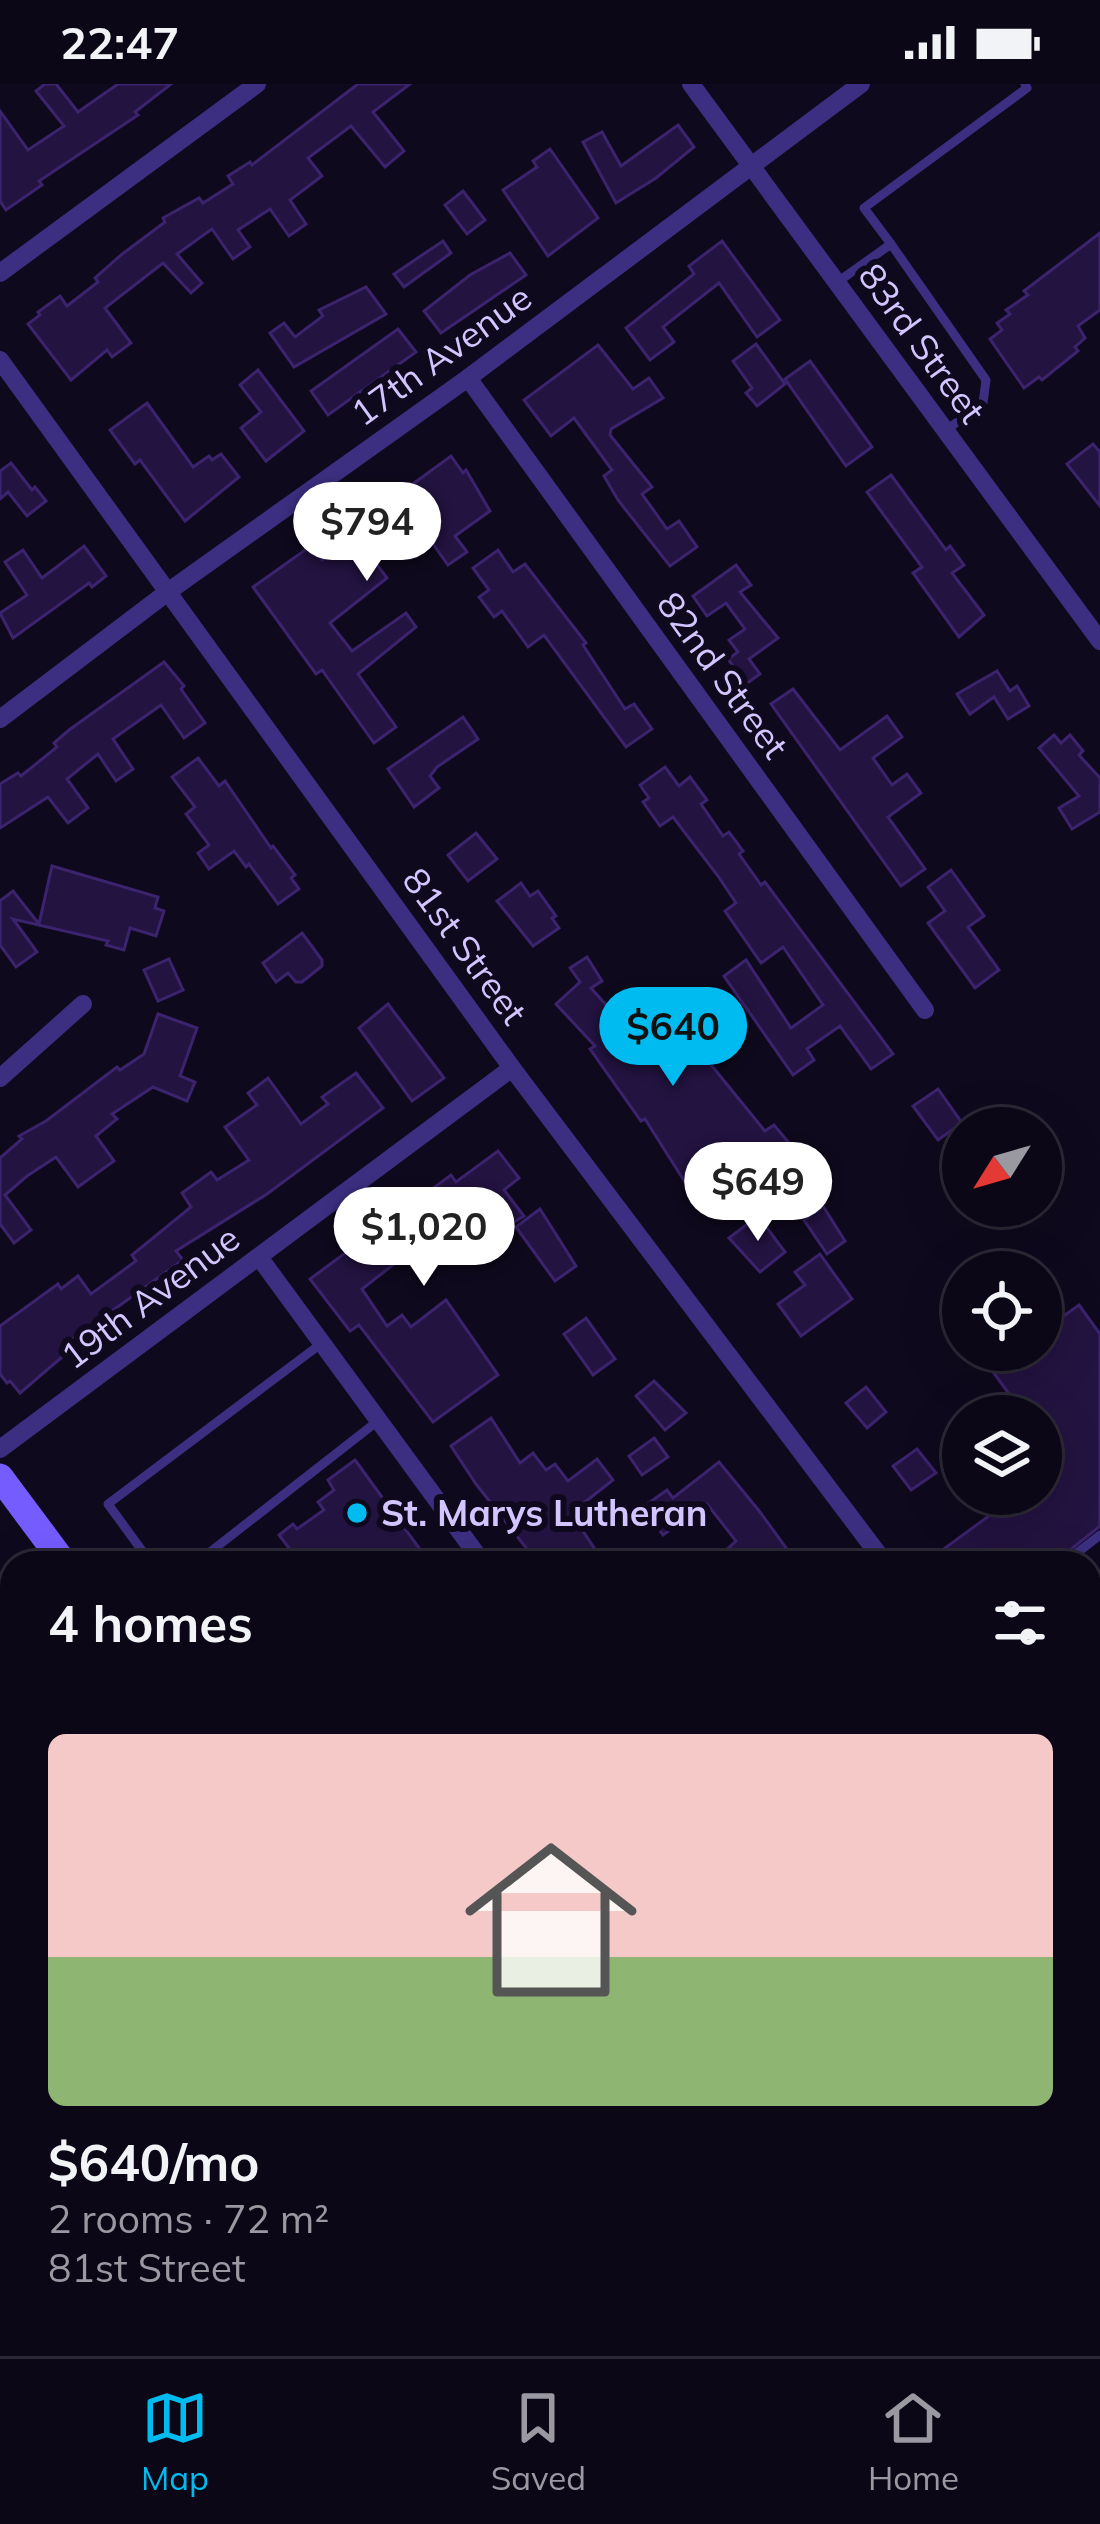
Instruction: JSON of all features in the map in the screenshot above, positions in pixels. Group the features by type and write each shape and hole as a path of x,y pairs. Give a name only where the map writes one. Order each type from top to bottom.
{"street":[{"path":"0,273 257,84"},
{"name":"83rd Street","path":"692,84 1100,641"},
{"name":"17th Avenue","path":"0,718 468,378 861,84"},
{"name":"81st Street","path":"0,360 512,1068 877,1551"},
{"name":"82nd Street","path":"468,378 925,1010"},
{"path":"0,1078 83,1004"},
{"name":"19th Avenue","path":"0,1449 512,1068"},
{"path":"259,1256 474,1551"},
{"path":"0,1478 55,1551"}],"lane":[{"path":"945,431 983,403 986,380 864,208 1027,88 1024,84"},
{"path":"837,282 891,244"},
{"path":"142,1551 107,1504 322,1343"},
{"path":"211,1551 379,1420"}],"building":[{"path":"45,84 56,84 78,112 118,84 171,84 135,112 138,115 39,181 42,185 6,210 0,201 0,111 28,150 64,126 36,91"},
{"path":"358,84 410,84 373,112 404,151 385,167 351,126 308,158 322,176 290,200 306,224 289,236 270,209 238,230 250,247 233,259 212,229 177,254 202,283 191,293 163,263 105,308 131,343 112,357 107,350 71,380 28,324 38,312 60,296 67,306 165,222 163,218 199,198 203,203 233,184 228,176 252,165"},
{"path":"678,125 694,147 616,203 583,142 602,132 621,166"},
{"path":"550,149 598,218 548,256 503,190 537,167 533,161"},
{"path":"463,191 485,220 467,234 445,205"},
{"path":"1100,233 1100,310 1078,326 1085,338 1075,347 1078,351 1024,388 990,339 1002,330 997,323 1010,314 1006,310 1028,295 1024,291"},
{"path":"443,241 451,253 404,287 394,274"},
{"path":"722,241 780,320 757,337 719,283 663,327 674,342 650,360 626,328 694,274 689,266"},
{"path":"510,253 526,275 441,333 424,311 470,275"},
{"path":"366,287 386,314 294,367 270,333 284,323 295,337 323,316 319,310"},
{"path":"398,329 416,352 328,415 311,391"},
{"path":"756,344 785,384 757,406 746,393 752,388 733,361"},
{"path":"598,345 633,389 649,378 663,398 611,429 610,435 652,487 642,494 667,529 679,521 697,547 670,566 618,500 604,476 612,470 574,418 551,436 524,400"},
{"path":"810,361 872,447 846,466 785,379"},
{"path":"258,370 304,431 266,461 241,428 261,412 240,385"},
{"path":"147,403 193,467 221,454 239,477 185,521 140,460 135,464 110,430"},
{"path":"1093,444 1100,452 1100,506 1067,464"},
{"path":"451,456 463,473 466,470 490,511 455,536 467,552 448,565 418,523 371,557 387,578 330,623 352,651 406,613 416,627 358,674 396,727 374,743 322,670 316,674 253,587 312,545 322,560 349,540 344,533 365,517 369,522"},
{"path":"11,463 46,501 27,516 8,492 0,499 0,471"},
{"path":"891,475 946,550 950,546 964,565 952,573 984,615 959,637 913,573 922,567 867,492"},
{"path":"84,546 106,576 92,587 89,583 13,638 0,613 27,595 5,562 23,550 42,578"},
{"path":"498,550 513,572 525,564 586,643 583,645 625,709 634,704 652,729 626,747 544,635 528,647 502,611 494,617 479,597 489,590 473,568"},
{"path":"736,565 751,585 740,592 778,638 749,659 760,674 746,684 728,659 738,652 729,640 745,629 726,603 707,616 693,596"},
{"path":"164,662 205,723 184,738 161,705 113,739 133,769 116,781 98,754 67,779 88,808 68,823 48,797 0,828 0,784 18,773 21,776 57,747 54,743 69,730"},
{"path":"997,671 1010,691 1017,686 1029,706 1008,719 994,697 970,714 957,694"},
{"path":"793,689 840,750 887,716 902,737 873,758 892,785 907,774 921,793 888,817 925,869 901,886 771,704"},
{"path":"463,717 478,739 437,767 430,776 439,788 414,807 388,769"},
{"path":"1054,735 1061,743 1070,735 1083,751 1079,755 1100,778 1100,812 1072,829 1059,808 1079,796 1039,748"},
{"path":"198,758 219,786 225,781 295,875 291,878 299,889 278,904 234,851 209,869 198,853 209,845 186,814 195,807 172,777"},
{"path":"665,767 679,786 690,777 707,800 701,804 723,836 729,832 761,885 765,882 893,1054 871,1069 840,1026 807,1049 814,1060 793,1075 724,976 746,960 791,1028 823,1005 783,947 761,963 725,911 736,903 718,876 673,817 660,826 643,802 649,798 640,785"},
{"path":"476,833 497,859 468,881 448,855"},
{"path":"52,866 158,897 155,908 164,911 156,936 130,928 124,950 106,945 108,941 13,919 37,952 16,967 0,945 0,901 13,891 39,924"},
{"path":"951,870 984,916 968,927 999,970 975,988 928,923 945,911 928,887"},
{"path":"521,883 530,896 538,891 559,928 533,946 497,901"},
{"path":"302,933 322,966 302,982 288,973 276,982 263,963"},
{"path":"587,957 602,981 591,988 624,1025 632,1019 645,1036 674,1013 765,1131 774,1125 800,1156 784,1168 772,1151 759,1160 755,1155 697,1192 693,1185 688,1187 645,1119 641,1121 590,1049 595,1046 556,1004 580,982 570,968"},
{"path":"169,959 183,990 158,1001 144,970"},
{"path":"388,1004 444,1078 412,1101 359,1028"},
{"path":"158,1014 197,1028 180,1076 195,1082 187,1101 153,1087 112,1114 117,1119 96,1136 114,1161 78,1187 56,1157 27,1176 5,1195 31,1230 14,1243 0,1224 0,1158 22,1139 19,1136 117,1067 120,1070 144,1054"},
{"path":"356,1073 383,1108 267,1194 176,1251 183,1260 70,1341 75,1346 20,1393 7,1383 0,1374 0,1326 58,1284 61,1289 78,1276 91,1294 136,1261 132,1255 191,1207 182,1193 211,1172 217,1180 249,1160 225,1127 257,1105 248,1093 268,1078 301,1124 328,1104 322,1097"},
{"path":"938,1089 951,1107 942,1107 942,1137 938,1140 913,1106"},
{"path":"498,1151 519,1178 504,1190 524,1216 486,1239 467,1207 362,1289 387,1326 402,1315 411,1327 446,1300 498,1375 433,1422 359,1325 350,1331 310,1279 451,1175 456,1182"},
{"path":"823,1206 845,1241 827,1254 804,1220"},
{"path":"540,1209 576,1266 555,1281 516,1227"},
{"path":"758,1216 785,1252 760,1272 729,1238"},
{"path":"820,1254 852,1299 801,1336 778,1304 805,1285 795,1272"},
{"path":"1079,1305 1100,1334 1100,1526 1069,1551 947,1551 990,1515 1062,1515 1062,1395 1010,1395 992,1371 1062,1371 1062,1317"},
{"path":"586,1318 615,1359 593,1375 564,1334"},
{"path":"654,1381 686,1413 665,1430 636,1396"},
{"path":"866,1387 886,1412 867,1428 846,1403"},
{"path":"491,1418 520,1463 533,1453 546,1470 555,1464 568,1481 597,1459 613,1480 571,1513 596,1551 529,1551 451,1446"},
{"path":"654,1438 668,1457 642,1475 629,1456"},
{"path":"917,1449 936,1473 911,1490 893,1466"},
{"name":"St. Marys Lutheran","path":"355,1460 421,1551 291,1551 279,1535 324,1510 318,1502 334,1490 328,1480"},
{"path":"719,1462 788,1551 725,1551 736,1541 707,1504 663,1535 643,1507 667,1490 673,1498"}],"place":[{"name":"St. Marys Lutheran","path":"357,1513"}]}
